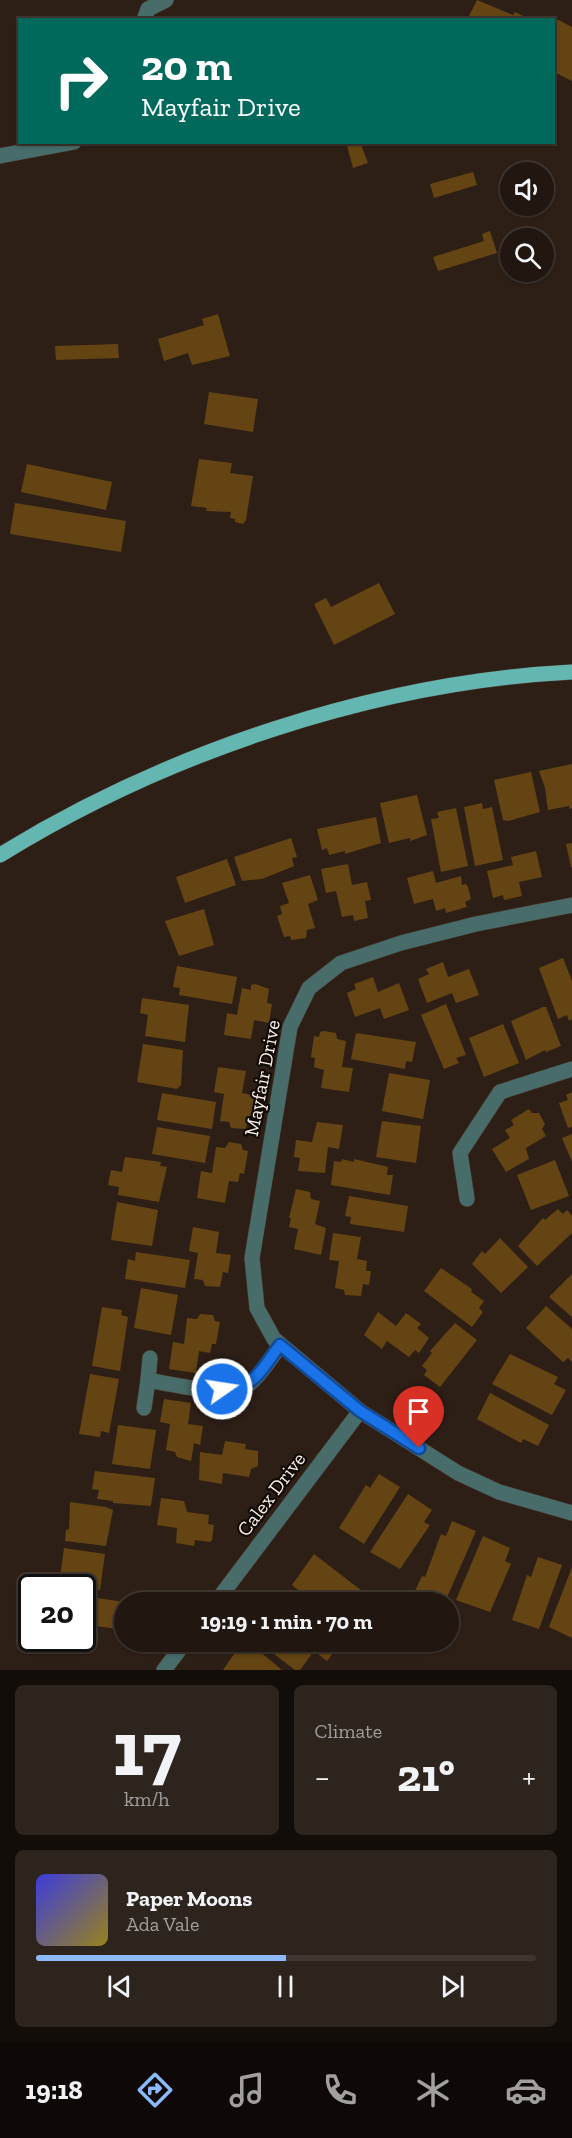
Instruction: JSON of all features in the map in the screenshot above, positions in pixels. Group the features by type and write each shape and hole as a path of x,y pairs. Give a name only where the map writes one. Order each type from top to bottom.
{"main road":[{"path":"0,855 43,830 122,791 217,750 297,722 381,698 464,682 523,674 572,672"}],"street":[{"path":"145,18 148,9 166,0"},
{"path":"0,156 63,144"},
{"name":"Mayfair Drive","path":"571,1511 499,1492 458,1473 360,1411 274,1339 257,1308 252,1258 290,1027 309,988 341,963 401,943 476,924 572,905"},
{"path":"467,1200 460,1153 500,1092 572,1069"},
{"path":"148,1380 194,1387 241,1388 249,1384 280,1345"},
{"path":"144,1408 150,1358"},
{"name":"Calex Drive","path":"224,1592 360,1411"},
{"path":"164,1670 178,1652"}],"building":[{"path":"477,0 513,15 515,12 527,18 468,18"},
{"path":"555,18 572,27 572,81 555,72"},
{"path":"347,144 361,144 368,163 353,168"},
{"path":"473,172 477,185 434,198 430,184"},
{"path":"490,231 497,253 438,271 433,257 484,241 482,234"},
{"path":"218,314 230,356 192,365 188,353 164,361 158,339 204,325 202,319"},
{"path":"118,344 119,358 56,360 55,346"},
{"path":"209,392 258,399 253,432 204,424"},
{"path":"199,459 232,463 230,473 253,476 246,520 243,524 230,518 231,512 206,511 207,508 191,506"},
{"path":"27,464 112,482 106,510 21,492"},
{"path":"15,503 126,521 121,552 10,534"},
{"path":"379,583 395,614 334,645 314,604 326,598 331,607"},
{"path":"572,764 572,808 569,809 569,806 548,810 545,788 539,771"},
{"path":"531,772 540,812 508,821 503,820 494,780"},
{"path":"417,795 427,835 410,841 410,838 389,843 380,803"},
{"path":"482,803 483,809 492,807 503,860 475,866 464,807"},
{"path":"456,808 468,866 441,872 431,819 439,818 437,812"},
{"path":"376,817 381,843 345,854 345,851 329,855 327,848 322,850 317,829"},
{"path":"291,838 297,857 292,858 294,866 262,879 242,881 234,857"},
{"path":"572,843 572,867 571,867 566,844"},
{"path":"536,851 542,877 519,882 522,896 504,900 503,895 493,898 487,871 513,865 511,857"},
{"path":"227,859 236,885 185,903 176,877"},
{"path":"348,864 352,885 367,882 371,900 365,901 368,918 354,921 353,915 342,917 336,891 326,893 321,869"},
{"path":"433,871 436,883 461,876 462,885 466,884 468,887 471,899 465,902 467,907 446,913 445,908 436,911 433,899 414,904 407,878"},
{"path":"310,875 318,900 308,904 315,928 307,930 306,938 291,940 290,936 284,937 277,916 282,914 280,906 289,903 282,883"},
{"path":"204,909 214,945 179,956 165,921"},
{"path":"563,958 572,981 572,1019 569,1021 567,1015 558,1019 539,968"},
{"path":"443,962 448,977 469,969 479,995 456,1003 452,993 427,1003 418,979 429,974 426,969"},
{"path":"177,966 237,977 232,1004 179,995 180,988 173,987"},
{"path":"373,977 378,992 399,983 409,1010 384,1019 380,1008 355,1017 347,993 356,989 354,984"},
{"path":"255,984 269,989 267,1003 272,1004 269,1023 254,1020 251,1039 224,1035 227,1013 237,1015 242,988 251,990 251,985"},
{"path":"142,998 189,1005 185,1042 145,1036 148,1015 140,1013"},
{"path":"446,1004 466,1055 456,1058 459,1063 444,1069 421,1015"},
{"path":"546,1007 561,1046 546,1052 545,1050 526,1060 511,1021"},
{"path":"503,1024 519,1063 484,1077 469,1038"},
{"path":"320,1032 336,1033 337,1039 346,1041 342,1067 353,1068 349,1092 321,1088 324,1070 314,1067 315,1058 311,1057 314,1036 319,1037"},
{"path":"356,1033 416,1042 412,1062 406,1061 405,1069 351,1059"},
{"path":"143,1044 183,1050 181,1085 177,1089 137,1082"},
{"path":"218,1067 246,1071 242,1093 257,1096 253,1116 248,1116 246,1129 231,1128 229,1122 220,1121 224,1094 214,1092"},
{"path":"389,1073 430,1080 423,1119 382,1111"},
{"path":"572,1092 572,1127 568,1128 559,1103 568,1100 566,1095"},
{"path":"162,1093 216,1102 212,1129 157,1120"},
{"path":"529,1109 532,1113 539,1113 545,1124 542,1129 546,1136 526,1148 529,1159 506,1172 492,1149 510,1138 505,1130 514,1125 511,1120"},
{"path":"382,1121 421,1126 416,1163 376,1157"},
{"path":"317,1122 343,1125 339,1149 328,1147 325,1173 298,1171 300,1158 294,1157 296,1140 312,1142"},
{"path":"157,1127 210,1136 205,1163 152,1154"},
{"path":"572,1134 572,1162 562,1138"},
{"path":"229,1142 241,1144 243,1150 248,1151 244,1174 240,1173 238,1182 229,1181 225,1203 197,1198 201,1171 212,1173 216,1147 225,1148"},
{"path":"125,1157 161,1162 160,1166 167,1167 159,1202 118,1195 119,1187 108,1185 111,1170 122,1172"},
{"path":"342,1159 354,1162 354,1159 388,1167 387,1175 393,1175 390,1195 331,1185 334,1161 341,1162"},
{"path":"555,1160 569,1196 531,1210 517,1175"},
{"path":"296,1189 310,1192 311,1199 320,1201 315,1224 326,1228 321,1255 294,1249 298,1229 289,1227 291,1218 289,1218"},
{"path":"349,1196 408,1206 404,1232 350,1224 351,1217 345,1216"},
{"path":"117,1202 158,1210 152,1246 111,1240"},
{"path":"558,1209 563,1214 567,1210 572,1216 572,1233 537,1266 518,1246 543,1218 545,1220"},
{"path":"193,1227 219,1232 216,1253 231,1255 228,1273 223,1272 220,1287 205,1286 203,1280 194,1279 198,1253 189,1251"},
{"path":"333,1233 361,1237 357,1259 367,1261 366,1271 371,1271 369,1285 363,1284 361,1296 345,1295 344,1290 335,1288 339,1261 329,1260"},
{"path":"500,1238 528,1267 501,1293 472,1264 482,1251 485,1254"},
{"path":"136,1252 190,1260 185,1288 125,1279 128,1259 135,1261"},
{"path":"441,1268 472,1289 471,1292 484,1301 479,1308 483,1312 472,1327 424,1291"},
{"path":"572,1274 572,1317 549,1297"},
{"path":"141,1288 178,1295 171,1335 134,1328"},
{"path":"546,1306 572,1329 572,1362 568,1358 563,1362 526,1328"},
{"path":"102,1307 122,1310 121,1315 128,1317 120,1371 92,1366"},
{"path":"378,1312 396,1326 406,1313 421,1324 417,1328 429,1338 419,1353 415,1350 409,1357 387,1341 382,1349 364,1335"},
{"path":"200,1314 213,1315 215,1321 220,1322 216,1344 212,1344 210,1353 199,1351 196,1373 169,1369 173,1342 184,1344 187,1318 197,1319"},
{"path":"455,1323 477,1340 440,1387 424,1375 427,1370 422,1366 432,1353 430,1351"},
{"path":"510,1354 558,1377 554,1384 566,1390 552,1415 492,1384"},
{"path":"90,1374 119,1379 109,1433 101,1431 100,1437 79,1434"},
{"path":"490,1393 549,1425 538,1446 523,1439 521,1443 477,1419"},
{"path":"164,1399 191,1403 188,1424 203,1426 200,1445 194,1443 191,1461 177,1457 175,1452 166,1450 170,1424 160,1422"},
{"path":"118,1425 156,1430 150,1469 112,1464"},
{"path":"225,1441 246,1444 245,1449 258,1451 258,1466 251,1469 249,1477 223,1473 222,1484 199,1480 200,1452 222,1455"},
{"path":"95,1471 155,1478 151,1506 113,1503 113,1501 97,1499 99,1490 92,1489"},
{"path":"379,1474 400,1487 364,1544 339,1528 366,1485 370,1488"},
{"path":"408,1494 432,1510 424,1522 430,1525 400,1569 370,1552"},
{"path":"161,1498 184,1501 187,1512 209,1515 208,1524 214,1525 212,1540 210,1542 195,1540 194,1546 176,1543 177,1528 157,1525"},
{"path":"70,1502 113,1510 106,1546 65,1541 66,1529 69,1530"},
{"path":"452,1521 476,1531 449,1592 415,1591 422,1576 425,1577 441,1534 446,1536"},
{"path":"483,1536 510,1548 505,1561 511,1564 490,1612 459,1601 459,1593"},
{"path":"64,1548 105,1554 100,1590 96,1590 96,1574 60,1574"},
{"path":"314,1554 362,1591 301,1592 292,1585"},
{"path":"538,1557 562,1565 539,1629 512,1620 527,1575 531,1577"},
{"path":"572,1567 572,1638 549,1627"},
{"path":"96,1598 114,1600 114,1629 96,1626"},
{"path":"235,1652 260,1652 282,1670 223,1670"},
{"path":"271,1652 313,1652 300,1670 295,1670"},
{"path":"315,1652 334,1652 327,1661"}],"route":[{"path":"222,1389 241,1388 249,1384 280,1345 360,1411 419,1448"}]}
